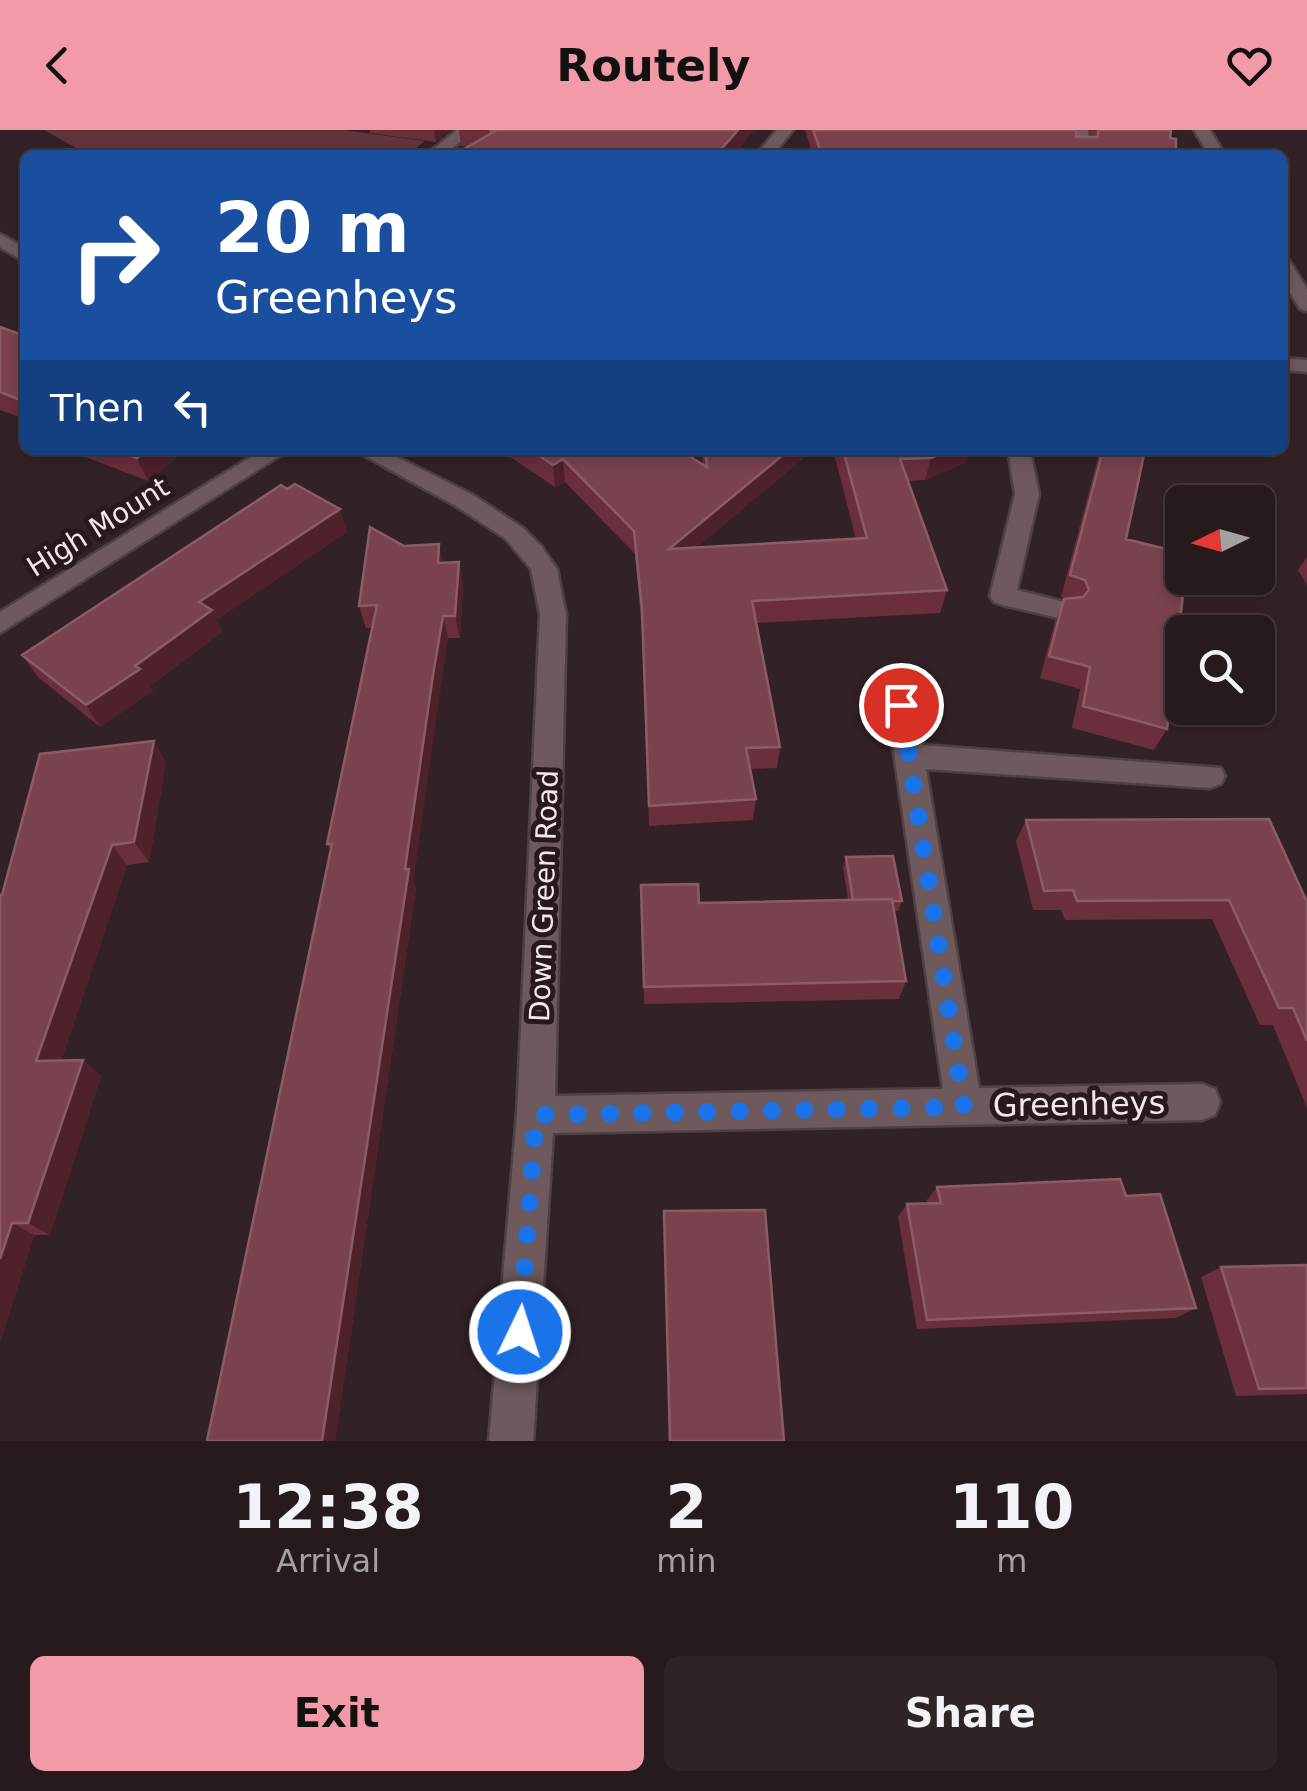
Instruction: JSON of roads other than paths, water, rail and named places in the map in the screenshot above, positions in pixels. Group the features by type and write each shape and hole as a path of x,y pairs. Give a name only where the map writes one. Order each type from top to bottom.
{"street":[{"path":"441,150 467,130"},
{"path":"768,150 784,130"},
{"path":"1288,274 1307,305"},
{"name":"High Mount","path":"0,624 270,455"},
{"name":"Down Green Road","path":"375,455 454,495 515,534 544,568 553,615 536,1115 511,1441"},
{"path":"1019,455 1027,494 1002,596 1063,610"},
{"path":"901,705 964,1107"},
{"path":"910,756 1210,776"},
{"name":"Greenheys","path":"536,1115 1202,1102"}]}
